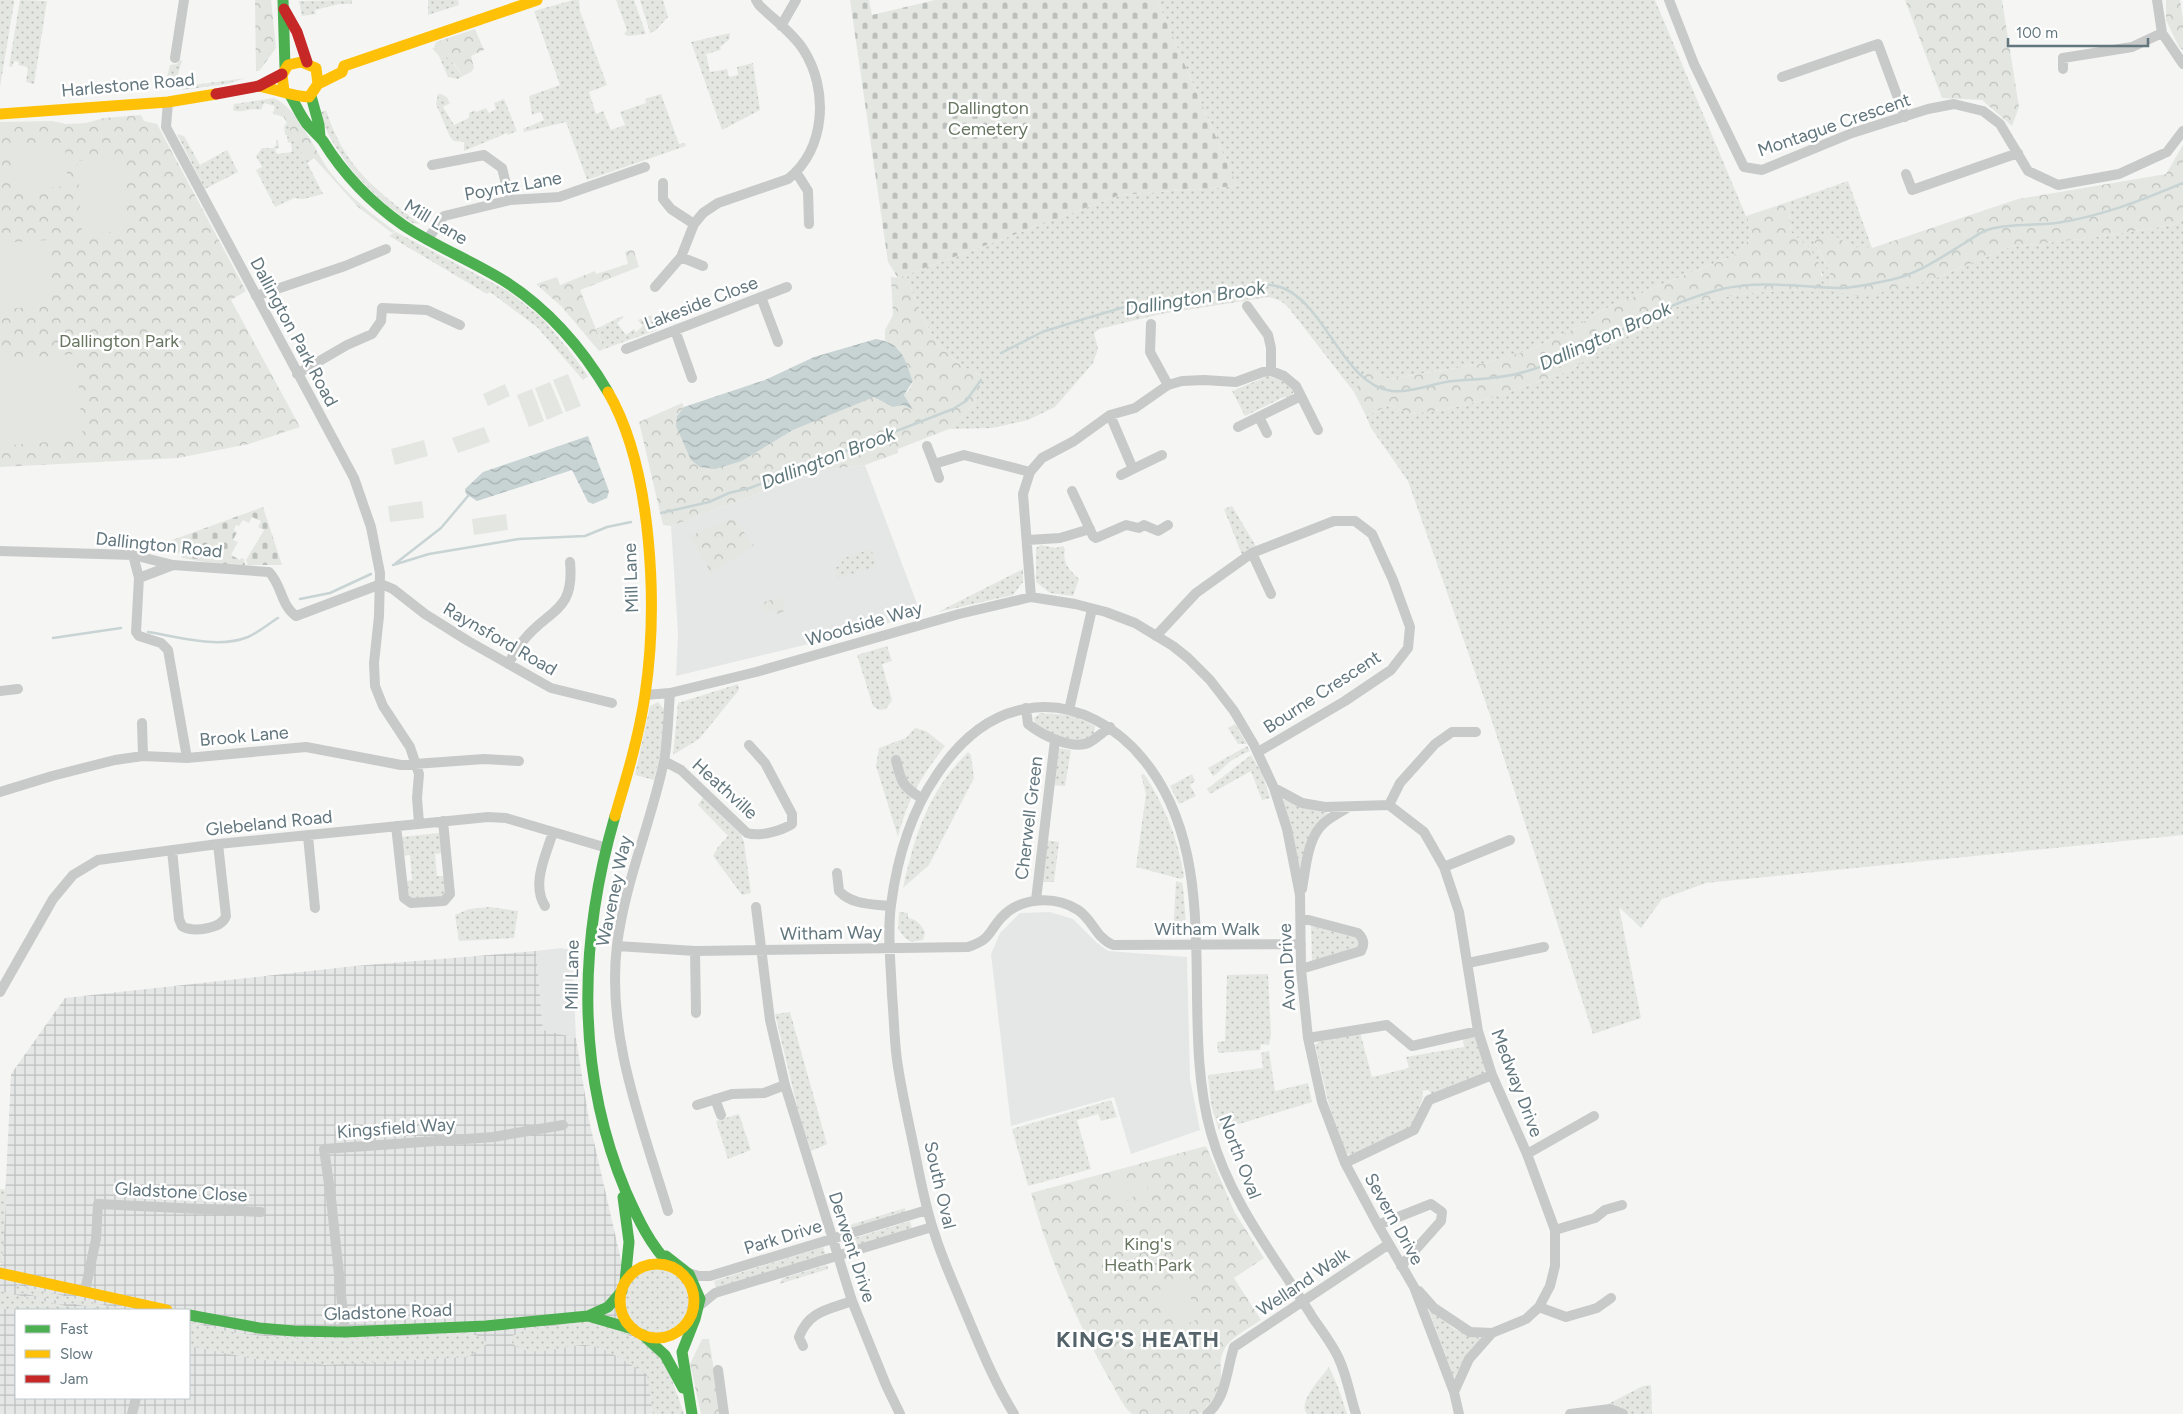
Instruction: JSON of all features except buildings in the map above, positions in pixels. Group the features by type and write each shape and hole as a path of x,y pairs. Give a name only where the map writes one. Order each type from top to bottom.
{"street":[{"path":"175,58 184,0"},
{"path":"259,86 284,71 290,63 312,65 338,63 344,66 537,0"},
{"path":"655,287 681,256 694,224 703,213 718,203 770,187 788,179 810,155 817,136 820,109 810,60 803,48 756,0"},
{"path":"781,26 796,0"},
{"name":"Montague Crescent","path":"1669,0 1694,64 1744,168 1762,170 1852,133 1928,109 1954,104 1983,111 2000,124 2028,171 2058,185 2120,174 2167,152 2183,131"},
{"path":"2158,0 2162,33 2183,64"},
{"path":"259,86 304,98 311,96 318,84 318,75 283,5"},
{"path":"283,5 284,71 281,82 308,126 320,137"},
{"path":"2063,69 2063,58 2132,46 2162,33"},
{"path":"1782,77 1878,44 1905,117"},
{"path":"318,84 342,72 344,66"},
{"name":"Harlestone Road","path":"0,114 168,102 259,86"},
{"path":"311,96 319,125 320,137"},
{"name":"Dallington Park Road","path":"168,102 166,127 354,478 371,527 379,563 381,584"},
{"name":"Mill Lane","path":"320,137 345,175 366,196 392,217 426,240 480,268 530,299 567,333 600,379 617,410 636,460 642,487 646,526 650,592 650,641 645,695 632,754 599,878 592,923 589,996 594,1072 621,1183 629,1242 624,1286"},
{"path":"1906,174 1912,190 2018,153"},
{"path":"432,165 484,155 502,168 510,200"},
{"name":"Poyntz Lane","path":"426,240 432,229 444,216 510,200 558,197 645,167"},
{"path":"796,172 808,191 809,224"},
{"path":"663,183 663,199 680,216 694,224"},
{"path":"256,296 345,266 386,249"},
{"path":"681,256 703,266"},
{"name":"Lakeside Close","path":"626,349 787,287"},
{"path":"761,297 778,342"},
{"path":"1247,306 1268,335 1271,348 1271,372"},
{"path":"297,374 347,345 372,334 381,321 382,308 427,310 460,325"},
{"path":"1151,324 1150,352 1168,385"},
{"path":"675,330 692,378"},
{"path":"1031,597 1023,494 1030,472 1042,458 1074,441 1110,416 1135,408 1168,385 1182,381 1236,382 1263,372 1271,372 1284,376 1296,386 1318,430"},
{"path":"1238,427 1301,396"},
{"path":"1110,416 1133,469"},
{"path":"1259,416 1268,433"},
{"path":"927,446 939,478"},
{"path":"934,464 964,454 1030,472"},
{"path":"1121,476 1162,456"},
{"path":"1072,491 1096,538 1126,525 1140,528 1144,525 1158,531 1168,525"},
{"name":"Bourne Crescent","path":"1156,636 1196,593 1252,553 1334,521 1354,522 1372,534 1393,580 1410,627 1408,648 1391,670 1345,701 1258,752"},
{"path":"1028,540 1092,533"},
{"name":"Dallington Road","path":"0,551 133,555 173,565 269,572 276,579 289,611 296,616 381,584"},
{"path":"1252,553 1271,594"},
{"name":"Brook Lane","path":"133,555 139,578 136,632 139,636 161,643 168,650 187,758 306,747 386,764 484,759 519,762"},
{"path":"508,664 523,640 564,603 572,579 570,562"},
{"path":"139,578 173,565"},
{"path":"381,584 374,663 375,686 388,715 407,739 419,774 417,798 419,823"},
{"name":"Raynsford Road","path":"381,584 392,589 425,614 551,688 612,703"},
{"name":"Woodside Way","path":"645,695 670,693 756,672 959,614 1031,597 1092,609"},
{"path":"1069,710 1092,609"},
{"name":"Avon Drive","path":"1092,609 1106,612 1135,624 1188,658 1210,680 1234,711 1258,752 1274,788 1287,829 1300,895 1301,969 1308,1038"},
{"path":"0,691 18,689"},
{"name":"Waveney Way","path":"668,1211 624,1064 616,1005 617,946 630,881 664,760 670,693"},
{"name":"North Oval","path":"1026,708 1043,707 1069,710 1093,717 1110,728 1134,748 1153,771 1177,816 1191,874 1196,946 1198,1055 1205,1110 1211,1134 1246,1215 1339,1360 1356,1414"},
{"path":"1026,708 1028,724 1045,737 1054,740 1089,743 1110,728"},
{"name":"South Oval","path":"1014,1414 1003,1396 972,1327 927,1210 897,1060 890,948 891,906 904,841 921,798 948,758 962,743 982,727 1002,716 1026,708"},
{"path":"142,723 143,756"},
{"path":"1274,788 1302,803 1325,808 1389,805 1400,782 1435,744 1452,732 1476,732"},
{"name":"Cherwell Green","path":"1036,900 1054,740"},
{"name":"Heathville","path":"664,760 681,770 747,833 755,835 784,829 792,824 792,814 765,763 749,745"},
{"path":"0,792 115,760 143,756 187,758"},
{"path":"896,760 901,782 906,789 921,798"},
{"name":"Medway Drive","path":"1389,805 1424,832 1444,867 1459,912 1478,1031 1492,1075 1527,1154 1555,1230 1555,1266 1550,1286 1539,1307 1526,1320 1492,1333 1470,1332 1434,1308 1414,1287"},
{"name":"Avon Drive","path":"1300,895 1310,847 1315,835 1323,824 1348,807"},
{"name":"Glebeland Road","path":"0,992 44,912 73,875 98,860 218,844 488,816 506,818 607,848"},
{"path":"396,826 404,898 411,903 444,901 450,894 443,821"},
{"path":"539,903 538,886 553,832"},
{"path":"308,836 315,908"},
{"path":"1444,867 1510,840"},
{"path":"172,850 179,919 182,926 189,930 216,926 222,923 226,916 218,844"},
{"path":"838,873 839,891 845,898 853,901 891,906"},
{"name":"Witham Walk","path":"1036,900 1063,903 1078,910 1087,918 1102,939 1113,945 1301,944"},
{"name":"Witham Way","path":"617,946 695,951 968,947 984,941 1008,911 1016,906 1036,900"},
{"name":"Derwent Drive","path":"756,907 770,1020 784,1085 836,1256 886,1386 900,1414"},
{"path":"1301,918 1358,934 1363,938 1364,946 1361,952 1301,969"},
{"path":"1468,963 1544,947"},
{"path":"695,951 696,1013"},
{"path":"1308,1038 1387,1025 1412,1046 1478,1031"},
{"name":"Severn Drive","path":"1308,1038 1322,1102 1345,1163 1414,1287 1454,1392 1458,1414"},
{"path":"1345,1163 1414,1130 1429,1100 1492,1075"},
{"path":"697,1105 732,1094 764,1093 784,1085"},
{"path":"716,1099 721,1116"},
{"path":"1527,1154 1594,1116"},
{"name":"Kingsfield Way","path":"345,1332 332,1198 324,1149 493,1137 563,1125"},
{"name":"Mill Lane","path":"612,1152 638,1208 648,1235 660,1251 689,1274 700,1299 695,1310"},
{"name":"Mill Lane","path":"621,1183 651,1245 674,1268"},
{"name":"Gladstone Close","path":"85,1291 96,1239 98,1204 261,1212"},
{"path":"1378,1225 1431,1204 1442,1212 1441,1221 1401,1266"},
{"path":"1555,1230 1595,1218 1605,1210 1622,1205"},
{"name":"Park Drive","path":"674,1268 689,1274 710,1276 927,1210"},
{"name":"Park Drive","path":"695,1310 715,1293 932,1227"},
{"name":"Welland Walk","path":"1206,1414 1214,1408 1225,1389 1228,1364 1234,1347 1389,1244"},
{"path":"688,1396 665,1355 637,1332 623,1315 621,1307 624,1286 641,1267 656,1264 674,1268 686,1277 692,1288 695,1310 682,1352 692,1414"},
{"path":"0,1273 85,1291 156,1309"},
{"name":"Gladstone Road","path":"588,1316 608,1307 624,1286"},
{"path":"1539,1307 1566,1317 1597,1308 1610,1298"},
{"path":"804,1346 799,1337 804,1324 813,1315 852,1301"},
{"path":"637,1332 651,1337 671,1335 680,1330 695,1310"},
{"name":"Gladstone Road","path":"190,1315 259,1328 345,1332 486,1326 588,1316 607,1320 637,1332"},
{"name":"Medway Drive","path":"1454,1392 1469,1359 1492,1333"},
{"path":"718,1370 724,1414"},
{"path":"132,1414 136,1399"},
{"path":"1570,1414 1610,1409 1623,1414"}],"shaded area":[{"path":"865,465 919,609 880,627 676,676 678,633 671,526 822,470"},
{"path":"1050,912 1073,919 1108,951 1187,957 1190,1079 1200,1130 1131,1154 1114,1097 1011,1126 991,954 1000,933 1020,913"},
{"path":"561,948 572,950 576,1038 543,1031 536,951"},
{"path":"536,951 543,1030 576,1038 589,1120 651,1391 653,1414 0,1414 0,1265 2,1263 11,1074 65,998 355,966"}],"green space":[{"path":"0,0 14,0 14,3 0,87"},
{"path":"20,0 47,1 34,84 26,82 28,67 18,65 19,62 14,61 12,67 9,66"},
{"path":"255,0 271,0 276,48 260,70 256,71"},
{"path":"352,0 352,4 339,4 315,10 316,14 302,16 299,1"},
{"path":"428,0 458,0 459,5 428,15"},
{"path":"579,0 580,11 607,85 589,92 596,114 603,111 611,130 625,125 620,112 646,103 645,99 661,94 679,144 685,143 686,146 587,180 566,122 524,132 523,129 544,120 541,112 532,115 529,96 560,85 534,11"},
{"path":"616,0 634,0 646,34 628,36 624,34 627,30"},
{"path":"640,0 663,0 668,17 655,31 650,33"},
{"name":"Dallington Cemetery","path":"850,0 869,0 872,15 935,0 1157,0 1237,186 1120,195 898,278 888,262"},
{"path":"1157,0 1655,0 1746,216 1752,237 1733,256 1596,313 1574,329 1529,350 1486,363 1389,379 1367,369 1354,392 1288,307 1281,301 1269,297 1161,314 1099,329 1094,333 1098,349 1093,363 1055,407 1028,420 992,428 949,429 972,406 980,392 980,375 951,357 940,346 918,306 906,275 1120,195 1237,186"},
{"path":"1905,0 2002,0 2019,107 2012,126 1982,100 1942,98"},
{"path":"2166,0 2180,0 2183,20 2183,50 2179,47 2166,20"},
{"path":"475,29 484,50 471,56 474,68 463,76 453,62 434,48 436,42"},
{"path":"730,33 729,40 720,47 721,50 706,54 710,72 727,69 729,77 738,75 737,67 753,63 760,110 722,130 691,42"},
{"path":"432,48 446,55 463,76 458,79 448,77 439,56"},
{"path":"182,60 176,82 165,85 170,65 177,64"},
{"path":"246,78 227,84 182,90 182,87 186,86"},
{"path":"438,94 448,99 450,103 443,107 454,125 469,118 469,113 475,110 476,112 486,108 489,113 496,109 494,103 504,99 517,131 508,135 507,133 464,151 464,142 454,141 450,137 436,104"},
{"path":"274,98 284,117 273,114 275,106 264,103 261,110 233,110 234,104"},
{"path":"274,98 283,103 299,121 331,173 345,190 396,232 392,233 358,207 314,158 307,163"},
{"path":"326,110 333,130 352,162 375,188 420,224 409,221 393,210 349,166 325,128 319,113"},
{"name":"Dallington Park","path":"141,115 144,121 157,124 246,291 231,300 300,427 249,444 178,458 0,467 0,122 52,121 66,124"},
{"path":"287,123 323,194 303,199 294,198 275,207 256,170 262,167 256,156 262,148 273,148 276,145 276,140 278,140 279,147 275,150 277,154 292,152 291,142 288,143 287,135 285,135 284,126"},
{"path":"177,134 184,136 200,165 227,150 238,172 205,189"},
{"path":"2183,145 2183,219 2172,225 2090,238 2010,247 1929,281 1863,297 1831,291 1830,272 1814,241 1825,235 1840,238 1852,249 1861,246 1872,248 2018,199 2166,174"},
{"path":"65,146 68,186 15,190 12,149"},
{"path":"122,158 127,231 82,234 77,161"},
{"path":"1848,181 1872,248 1852,249 1840,238 1814,242 1830,272 1831,291 1929,281 2010,247 2090,238 2172,225 2183,219 2183,835 1706,883 1662,899 1641,928 1619,907 1641,1018 1593,1034 1490,715 1408,481 1371,428 1366,416 1390,405 1409,414 1442,410 1488,399 1568,371 1675,307 1740,294 1802,289 1823,275 1809,248 1791,232 1788,202"},
{"path":"1788,202 1791,232 1812,252 1819,265 1821,273 1820,294 1802,289 1740,294 1675,307 1568,371 1488,399 1442,410 1409,414 1390,405 1366,416 1354,392 1367,369 1390,379 1486,363 1529,350 1574,329 1596,313 1733,256 1752,237 1746,216"},
{"path":"396,232 508,291 543,319 588,376 583,380 537,327 490,292 487,294 389,236"},
{"path":"48,240 52,306 0,309 0,243"},
{"path":"634,251 639,267 580,290 604,349 599,351 562,307 536,284 557,277 560,285 595,271 596,274 628,264 625,252"},
{"path":"906,275 918,306 940,346 951,357 980,375 980,392 972,406 949,429 898,449 898,453 865,465 822,470 671,526 663,525 639,422 682,403 684,407 677,416 742,461 793,430 875,396 893,407 903,405 912,410 904,395 910,389 913,381 899,349 885,340 885,330 893,315 891,277 898,278"},
{"path":"651,315 657,330 604,349 596,329 622,316 624,317 617,323 626,335 634,329 636,332 643,326 638,320"},
{"path":"76,354 83,439 0,446 0,360"},
{"path":"568,374 581,406 566,412 553,380"},
{"path":"1268,376 1287,382 1294,391 1290,398 1284,397 1245,416 1232,391"},
{"path":"550,382 563,413 547,420 535,388"},
{"path":"505,384 510,396 488,406 483,394"},
{"path":"532,389 544,421 529,427 517,395"},
{"path":"484,427 490,442 458,453 452,438"},
{"path":"424,440 428,456 395,465 391,449"},
{"path":"422,501 424,518 390,522 388,506"},
{"path":"1232,506 1257,548 1242,555 1224,509"},
{"path":"263,507 282,565 248,565 246,560 264,530 258,527 261,521 252,517 249,523 243,520 239,526 236,525 234,530 237,532 233,540 238,542 231,555 240,560 241,558 244,559 245,565 220,565 182,558 181,554 153,547"},
{"path":"506,514 508,530 474,535 472,519"},
{"path":"733,518 754,545 711,573 690,536"},
{"path":"1041,545 1056,548 1063,546 1065,549 1064,554 1067,566 1079,579 1073,596 1050,593 1036,582 1036,548"},
{"path":"871,549 877,566 839,578 834,568 842,565 841,559"},
{"path":"1023,569 1023,582 1013,595 938,612"},
{"path":"781,597 787,610 777,614 772,609 765,612 761,603"},
{"path":"887,646 892,661 882,664 892,700 886,709 879,710 873,706 857,655"},
{"path":"738,684 739,690 699,739 673,755 678,703"},
{"path":"658,702 664,709 662,747 654,780 635,775 650,706"},
{"path":"1040,713 1072,715 1095,726 1094,735 1079,740 1072,740 1048,732 1035,724 1034,718"},
{"path":"1235,724 1247,744 1238,744 1228,728"},
{"path":"915,728 926,731 945,746 916,789 906,811 898,837 876,766 879,748 906,738"},
{"path":"1247,746 1250,751 1231,761 1213,776 1208,768"},
{"path":"1057,748 1071,750 1065,786 1050,785"},
{"path":"968,752 971,755 974,778 929,865 903,888 918,832 933,798 954,767"},
{"path":"1251,755 1262,773 1270,798 1262,800 1251,771 1210,794 1207,789"},
{"path":"1144,774 1170,823 1182,863 1184,877 1181,879 1136,867 1146,794 1141,775"},
{"path":"1192,774 1195,781 1190,785 1196,796 1179,804 1170,786"},
{"path":"703,797 741,834 744,842 751,893 742,895 713,856 728,836 698,805"},
{"path":"1288,798 1301,807 1329,813 1302,871 1299,872 1282,801"},
{"path":"439,833 442,853 435,854 437,876 444,876 446,893 442,898 414,900 407,893 406,881 412,880 410,855 403,856 401,837"},
{"path":"1044,840 1059,842 1054,882 1040,882"},
{"path":"1176,881 1182,883 1183,887 1186,923 1182,936 1173,937"},
{"path":"490,907 518,911 514,938 459,941 455,915 469,909"},
{"path":"899,912 908,913 908,918 920,925 925,932 923,940 911,942 905,938 898,929"},
{"path":"1311,926 1357,937 1360,940 1359,947 1312,962"},
{"path":"1268,974 1271,1035 1269,1045 1261,1044 1260,1050 1218,1053 1217,1042 1225,1041 1227,975"},
{"path":"790,1012 827,1144 811,1151 797,1106 775,1014"},
{"path":"1360,1032 1372,1077 1409,1068 1406,1057 1464,1047 1463,1037 1471,1036 1476,1038 1485,1070 1483,1075 1432,1094 1428,1090 1422,1091 1423,1097 1412,1128 1352,1156 1346,1153 1329,1105 1315,1045 1320,1041"},
{"path":"1269,1051 1275,1091 1308,1083 1312,1102 1219,1130 1211,1105 1208,1075 1263,1068 1261,1053"},
{"path":"1111,1100 1117,1117 1101,1121 1098,1114 1077,1120 1091,1169 1028,1186 1012,1129"},
{"path":"739,1114 751,1150 728,1159 716,1121"},
{"name":"King's Heath Park","path":"1206,1146 1235,1213 1264,1258 1234,1278 1261,1320 1235,1337 1227,1345 1221,1358 1220,1386 1213,1399 1200,1414 1132,1414 1120,1399 1075,1314 1046,1242 1031,1193"},
{"path":"1146,1181 1148,1188 1114,1208 1108,1200 1125,1191 1124,1189 1106,1189 1106,1182"},
{"path":"0,1189 7,1190 2,1263 0,1263"},
{"path":"905,1208 906,1213 842,1232 840,1228"},
{"path":"910,1221 912,1229 845,1249 842,1242"},
{"path":"823,1247 826,1255 716,1288 714,1281"},
{"path":"827,1265 828,1269 779,1284 783,1278"},
{"path":"657,1269 675,1275 683,1283 689,1301 683,1319 675,1327 657,1333 639,1327 631,1319 625,1301 631,1283 639,1275"},
{"path":"1182,1279 1200,1318 1176,1329 1157,1291"},
{"path":"17,1285 121,1309 99,1309 16,1292"},
{"path":"0,1290 80,1309 15,1309 15,1311 0,1308"},
{"path":"1432,1309 1454,1329 1480,1338 1468,1353 1454,1378 1429,1311"},
{"path":"592,1321 647,1344 658,1353 669,1374 684,1414 653,1414 647,1374 599,1348 583,1345 546,1351 528,1351 512,1343 512,1336 527,1329"},
{"path":"190,1322 238,1333 272,1337 353,1338 462,1333 480,1336 487,1344 468,1357 324,1365 314,1362 260,1360 190,1346"},
{"path":"702,1339 709,1339 721,1414 701,1414 690,1364"},
{"path":"1329,1367 1347,1414 1307,1414 1305,1403 1307,1397"},
{"path":"1651,1385 1652,1414 1629,1414 1608,1407 1608,1404 1643,1386"}],"water":[{"path":"876,339 892,344 901,353 913,381 904,395 913,410 903,405 893,407 874,397 793,430 742,461 715,469 700,467 691,460 676,426 677,416 684,407 765,380 814,357"},
{"path":"588,436 609,491 607,498 593,504 588,502 572,470 477,501 466,494 465,489 483,472"}],"waterway":[{"name":"Dallington Brook","path":"1001,353 1042,332 1128,306 1248,286 1270,285 1279,286 1298,297 1324,327 1348,361 1375,386 1392,391 1407,391 1445,382 1497,377 1524,372 1574,353 1671,306 1722,289 1766,284 1845,288 1890,280 1930,264 1987,230 2006,226 2056,223 2088,217 2137,202 2183,183"},
{"name":"Dallington Brook","path":"661,513 709,502 729,493 750,488 953,409 966,401 981,380"},
{"path":"396,563 441,528 468,496"},
{"name":"Dallington Brook","path":"393,565 429,554 519,539 585,536 607,527 631,522"},
{"name":"Dallington Brook","path":"300,599 330,593 371,574"},
{"name":"Dallington Brook","path":"148,632 198,641 224,642 248,637 278,618"},
{"name":"Dallington Brook","path":"53,638 121,628"}],"traffic: fast":[{"path":"283,0 285,67"},
{"path":"290,95 307,124 323,141 358,187 403,225 493,274 522,293 576,345 608,392"},
{"path":"311,96 319,125 320,137"},
{"path":"615,816 594,910 589,958 588,1005 591,1053 598,1100 609,1146 626,1192 640,1222 671,1266"},
{"path":"623,1197 629,1242 625,1282"},
{"path":"666,1256 689,1274 700,1299 695,1319 682,1352 692,1414"},
{"path":"588,1316 608,1307 622,1291"},
{"path":"190,1315 259,1328 294,1331 345,1332 486,1326 588,1316 633,1329"},
{"path":"643,1335 665,1355 683,1388"}],"traffic: slow":[{"path":"344,66 537,0"},
{"path":"259,86 297,96 309,97 318,84 316,68 301,62 288,65 282,75 284,91"},
{"path":"318,84 342,72 344,66"},
{"path":"0,114 168,102 216,94"},
{"path":"608,392 623,424 635,460 643,499 651,581 651,622 645,695 636,741 615,816"},
{"path":"657,1264 678,1270 688,1280 694,1301 688,1322 678,1332 657,1338 636,1332 626,1322 620,1301 626,1280 636,1270 657,1264"},
{"path":"0,1273 162,1309"}],"traffic: jam":[{"path":"284,9 297,32 307,62"},
{"path":"216,94 259,86 282,74"}],"district":[{"name":"KING'S HEATH","path":"1138,1339"}]}
